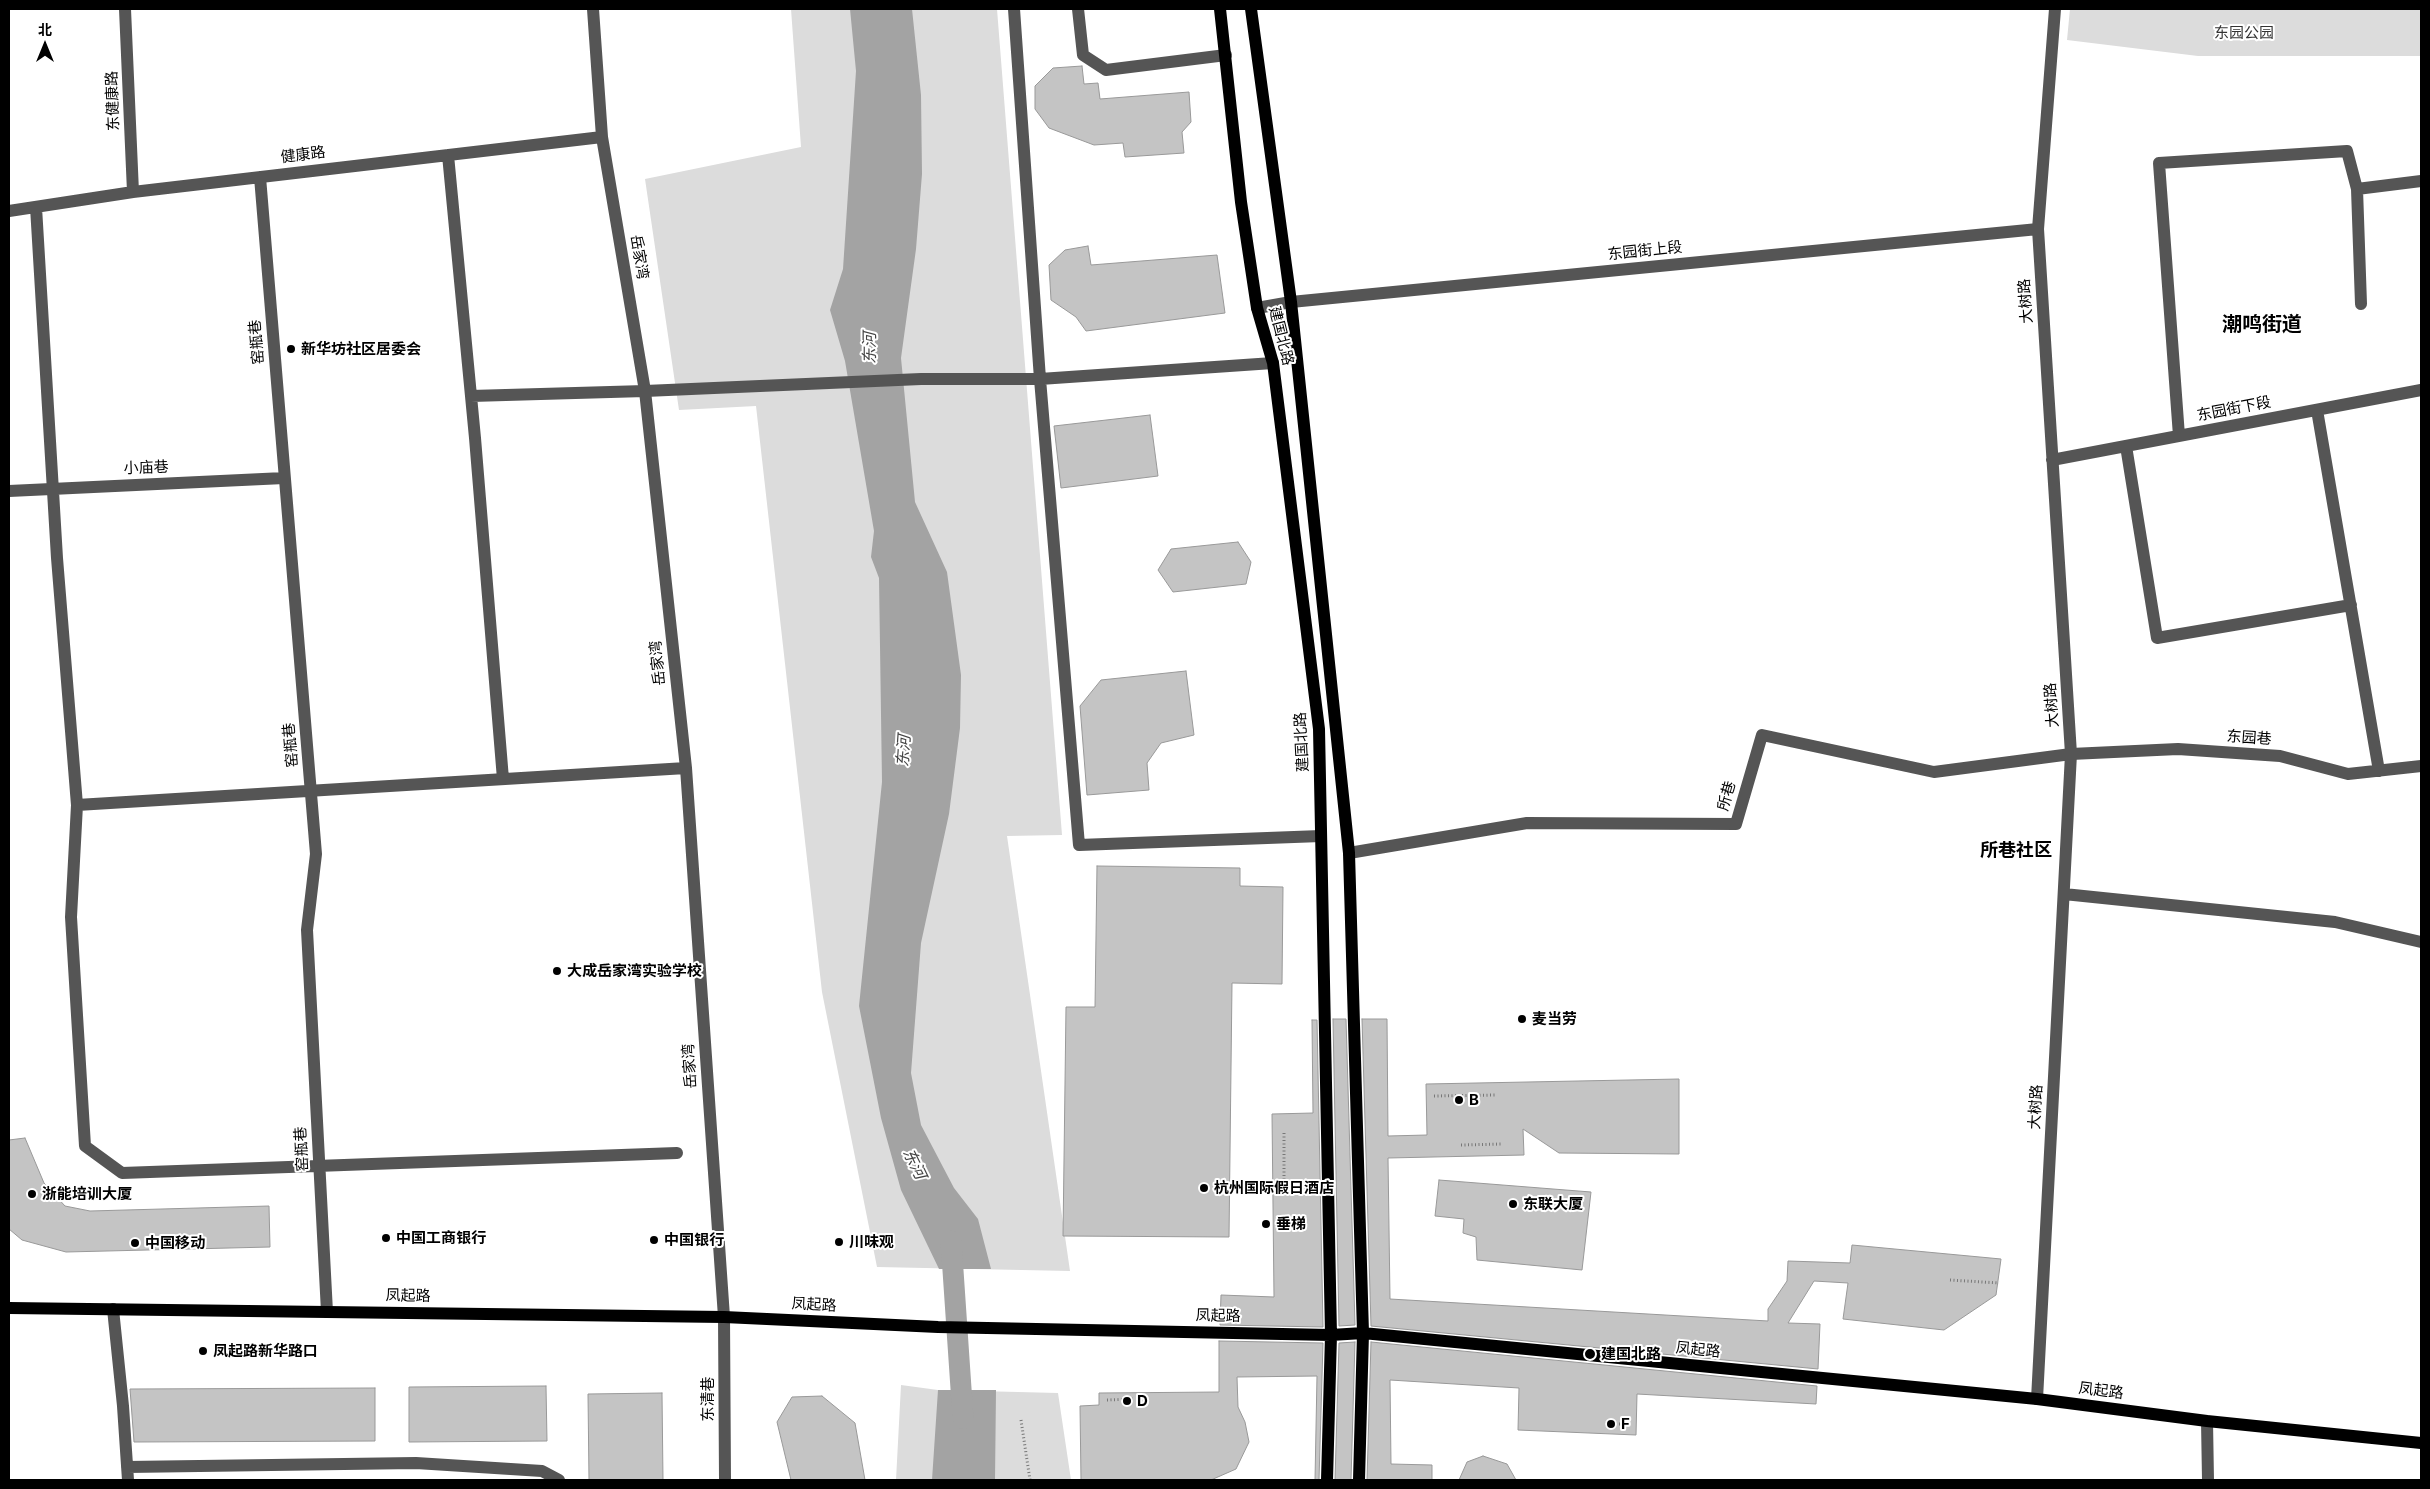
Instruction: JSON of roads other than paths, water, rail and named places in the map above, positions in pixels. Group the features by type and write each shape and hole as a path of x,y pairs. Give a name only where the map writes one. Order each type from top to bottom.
{"main road":[{"name":"建国北路","path":"1220,9 1240,202 1257,308 1273,363 1319,729 1331,1335 1326,1480"},
{"name":"建国北路","path":"1251,9 1291,302 1349,853 1363,1333 1359,1480"},
{"name":"凤起路","path":"9,1308 724,1317 938,1327 1331,1335 1363,1333 2037,1400 2208,1421 2421,1443"}],"street":[{"name":"东健康路","path":"125,9 133,192"},
{"name":"岳家湾","path":"593,9 602,137 645,392 686,768 724,1317"},
{"path":"1014,9 1040,379 1079,845 1321,836"},
{"path":"1078,9 1083,55 1106,70 1226,55"},
{"name":"大树路","path":"2037,1400 2071,754 2038,229 2055,9"},
{"name":"健康路","path":"9,211 133,192 602,137"},
{"path":"2179,436 2159,163 2347,151 2357,189 2361,304"},
{"path":"448,155 471,396 503,779"},
{"name":"窑瓶巷","path":"260,177 316,854 307,930 327,1312"},
{"path":"2357,189 2421,180"},
{"path":"36,207 52,487 77,805 71,917 85,1146 122,1173 677,1153"},
{"name":"东园街上段","path":"1257,308 1291,302 2038,229"},
{"path":"471,396 645,392 921,379 1040,379 1273,363"},
{"name":"东园街下段","path":"2052,460 2421,390"},
{"path":"2318,410 2379,771"},
{"path":"2126,446 2157,638 2350,605"},
{"name":"小庙巷","path":"9,491 52,487 284,478"},
{"name":"所巷","path":"1349,853 1527,823 1736,824 1762,735 1934,772 2071,754"},
{"name":"东园巷","path":"2071,754 2178,749 2280,756 2348,774 2421,766"},
{"path":"77,805 686,768"},
{"path":"2064,894 2335,922 2421,942"},
{"path":"112,1309 123,1406 128,1480"},
{"name":"东清巷","path":"724,1317 725,1480"},
{"path":"2208,1421 2208,1480"},
{"path":"127,1467 416,1463 542,1471 560,1480"}],"water":[{"path":"850,9 912,9 921,95 922,174 916,249 901,358 915,502 947,572 961,675 960,728 949,814 921,943 911,1073 921,1125 954,1188 978,1219 991,1269 939,1269 901,1190 881,1118 859,1006 882,782 879,578 871,557 874,531 845,361 830,310 843,269 856,71"},
{"path":"938,1390 996,1390 995,1480 932,1480"}],"waterway":[{"name":"东河","path":"951,1241 963,1418"}],"place":[{"name":"新华坊社区居委会","path":"291,349"},
{"name":"大成岳家湾实验学校","path":"557,971"},
{"name":"麦当劳","path":"1522,1019"},
{"name":"B","path":"1459,1100"},
{"name":"杭州国际假日酒店","path":"1204,1188"},
{"name":"浙能培训大厦","path":"32,1194"},
{"name":"东联大厦","path":"1513,1204"},
{"name":"垂梯","path":"1266,1224"},
{"name":"中国工商银行","path":"386,1238"},
{"name":"中国银行","path":"654,1240"},
{"name":"川味观","path":"839,1242"},
{"name":"中国移动","path":"135,1243"},
{"name":"凤起路新华路口","path":"203,1351"},
{"name":"建国北路","path":"1590,1354"},
{"name":"D","path":"1127,1401"},
{"name":"F","path":"1611,1424"}],"district":[{"name":"潮鸣街道","path":"2262,325"},
{"name":"所巷社区","path":"2016,851"}],"park label":[{"name":"东园公园","path":"2244,33"}]}
